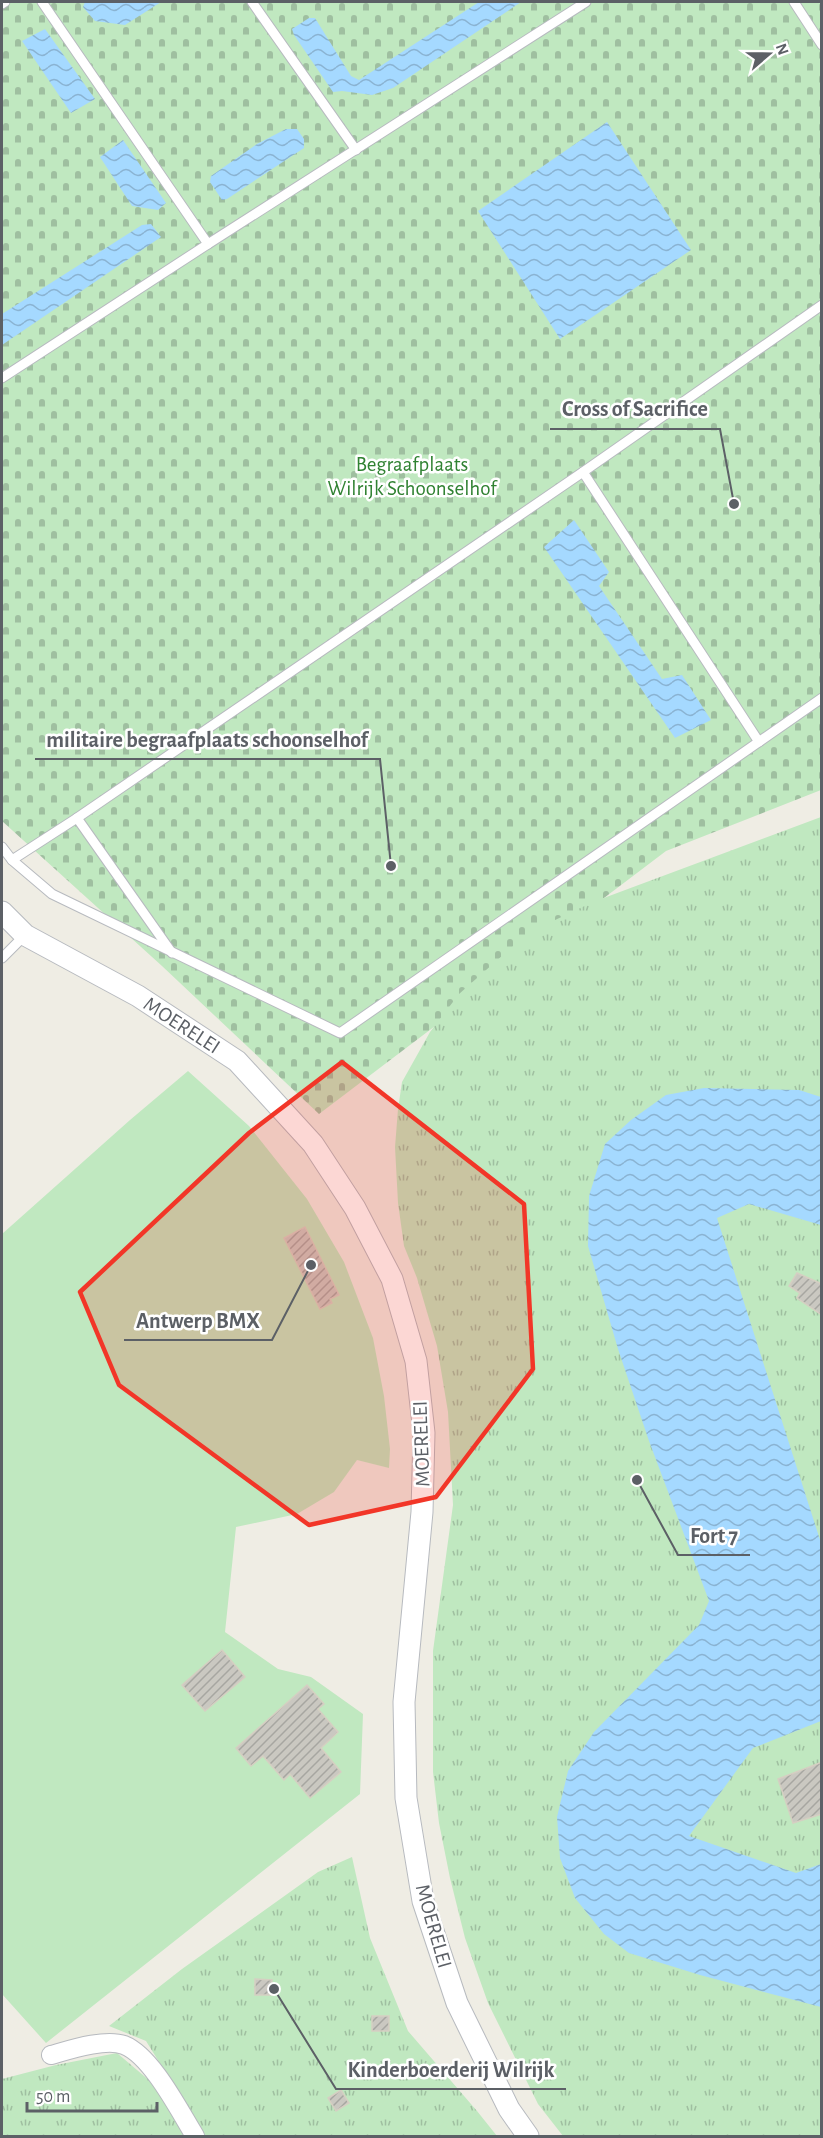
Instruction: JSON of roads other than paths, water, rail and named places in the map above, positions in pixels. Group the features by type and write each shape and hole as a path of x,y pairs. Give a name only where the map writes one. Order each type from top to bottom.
{"street":[{"name":"MOERELEI","path":"2,912 25,935 138,996 237,1061 313,1144 355,1208 392,1279 416,1362 424,1433 422,1512 404,1702 406,1798 423,1901 457,2002 509,2109 528,2136"},
{"path":"51,2055 106,2043 124,2045 145,2060 195,2136"}],"lane":[{"path":"42,2 208,244"},
{"path":"252,2 356,150"},
{"path":"2,378 586,2"},
{"path":"794,2 822,45"},
{"path":"12,860 583,472 822,305"},
{"path":"583,472 759,742"},
{"path":"2,847 12,860 52,894 340,1033 822,698"},
{"path":"77,818 173,954"},
{"path":"2,958 25,935"}],"water":[{"path":"85,2 161,2 125,25 95,21 83,7"},
{"path":"479,2 521,2 393,88 372,95 333,92 292,29 309,18 315,18 351,76 359,80"},
{"path":"45,29 95,99 71,113 22,41"},
{"path":"607,122 691,250 560,339 478,211"},
{"path":"286,129 297,129 304,139 304,148 227,199 222,200 210,182 211,176 257,144"},
{"path":"123,140 166,203 158,210 132,206 100,157"},
{"path":"151,224 161,237 2,345 2,314 142,225"},
{"path":"574,520 609,572 599,586 662,679 682,675 711,720 675,738 544,547"},
{"path":"704,1088 799,1090 821,1097 821,1225 749,1204 717,1218 821,1543 821,1721 753,1748 689,1836 796,1873 821,1864 821,2007 700,1975 629,1953 604,1934 575,1898 560,1858 557,1817 568,1771 594,1732 699,1625 709,1601 649,1441 618,1349 588,1246 589,1196 605,1144 631,1120 666,1095"}],"place":[{"name":"Cross of Sacrifice","path":"734,504"},
{"name":"militaire begraafplaats schoonselhof","path":"391,866"},
{"name":"Antwerp BMX","path":"311,1265"},
{"name":"Fort 7","path":"637,1480"},
{"name":"Kinderboerderij Wilrijk","path":"274,1989"}],"park label":[{"name":"Begraafplaats Wilrijk Schoonselhof","path":"412,476"}]}
